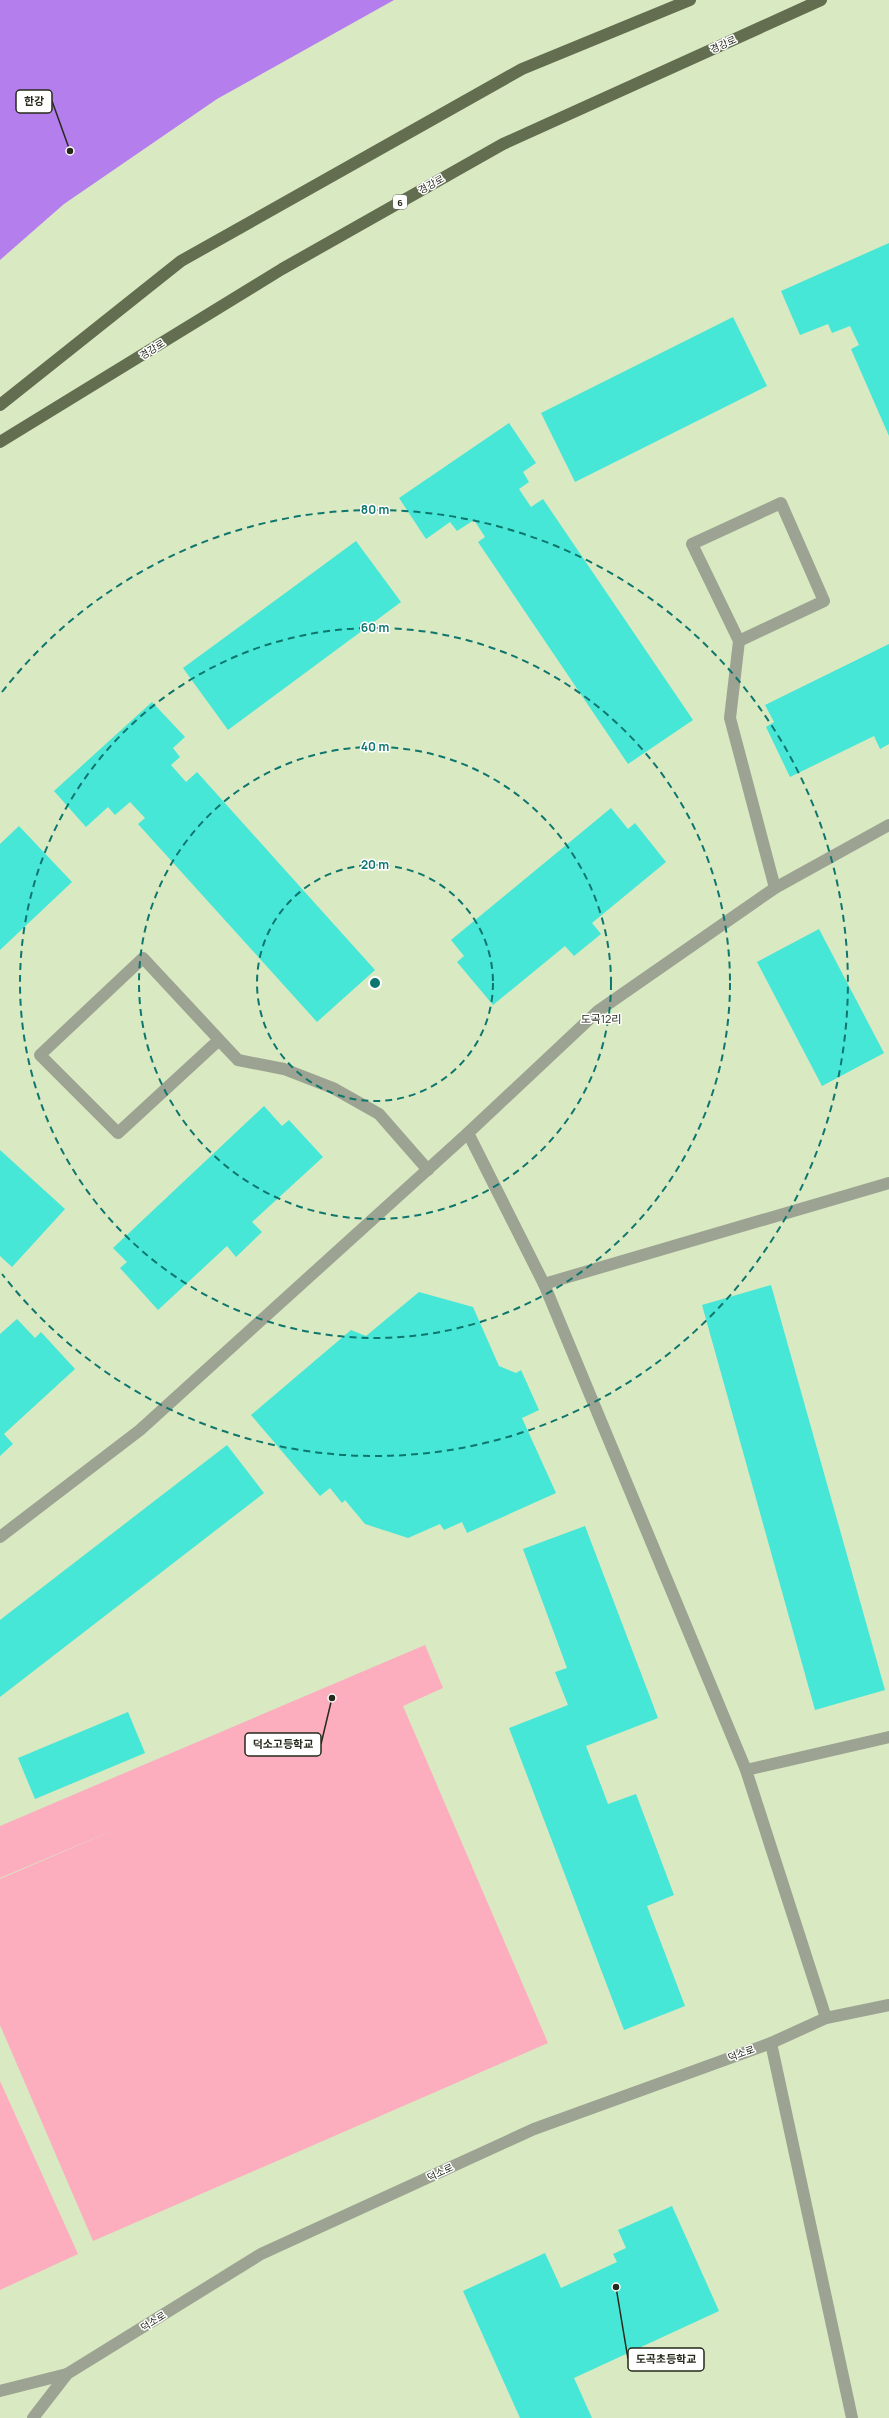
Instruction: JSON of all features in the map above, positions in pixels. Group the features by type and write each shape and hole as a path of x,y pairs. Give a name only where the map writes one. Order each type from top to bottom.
{"main road":[{"path":"0,405 181,261 522,69 690,0"},
{"name":"경강로","path":"0,442 282,268 503,144 821,0"}],"street":[{"path":"739,641 824,601 781,503 692,544 739,641 730,718 775,888"},
{"path":"0,1537 140,1430 428,1170 598,1011 775,888 889,825"},
{"path":"238,1060 143,958 40,1055 118,1133 219,1040 238,1060 284,1069 333,1088 379,1114 428,1170"},
{"path":"468,1133 544,1284 746,1770 826,2018"},
{"path":"544,1284 889,1183"},
{"path":"746,1770 889,1737"},
{"name":"덕소로","path":"33,2418 68,2374 261,2254 534,2129 771,2043 826,2018 889,2005"},
{"path":"771,2043 852,2418"},
{"path":"0,2391 68,2374"}],"shaded area":[{"path":"0,0 394,0 217,99 64,204 0,260"},
{"path":"425,1645 443,1688 403,1706 548,2043 93,2241 0,2025 0,1879 128,1824 0,1878 0,1826"},
{"path":"0,2081 78,2254 0,2290"}],"building":[{"path":"889,243 889,436 851,349 859,345 850,326 832,333 828,324 800,335 781,291"},
{"path":"733,317 767,386 575,482 541,413"},
{"path":"509,423 536,463 523,472 529,482 519,489 531,507 543,499 693,720 628,764 478,542 485,537 474,520 457,531 450,522 426,539 399,498"},
{"path":"356,541 401,602 228,730 183,668"},
{"path":"889,644 889,744 880,749 874,736 790,777 766,727 774,722 765,705"},
{"path":"152,702 185,737 173,748 180,757 171,765 186,782 197,772 375,970 317,1022 138,824 145,818 130,802 115,815 108,807 86,827 54,791"},
{"path":"611,808 628,829 635,823 666,862 592,923 601,934 574,956 565,946 493,1005 457,962 464,956 451,940"},
{"path":"19,826 72,882 0,950 0,844"},
{"path":"819,929 884,1053 822,1086 757,962"},
{"path":"264,1106 282,1126 289,1120 323,1157 252,1222 262,1232 236,1257 227,1246 158,1310 120,1268 127,1262 113,1248"},
{"path":"0,1150 65,1209 12,1267 0,1256"},
{"path":"771,1285 885,1690 815,1710 702,1305"},
{"path":"419,1292 473,1307 499,1366 516,1373 521,1370 539,1410 522,1418 556,1493 467,1533 462,1522 444,1530 440,1524 408,1538 365,1524 345,1500 342,1503 330,1488 320,1496 251,1415 351,1330 366,1336"},
{"path":"17,1319 35,1338 41,1332 75,1369 4,1434 13,1444 0,1456 0,1334"},
{"path":"227,1445 264,1493 0,1697 0,1620"},
{"path":"585,1526 658,1718 586,1746 608,1804 636,1794 674,1895 647,1906 685,2006 624,2030 509,1728 568,1705 555,1672 567,1668 523,1549"},
{"path":"128,1712 145,1753 35,1799 18,1758"},
{"path":"672,2206 719,2311 574,2378 592,2418 520,2418 463,2291 545,2253 561,2288 617,2262 613,2254 626,2248 618,2230"}],"place":[{"name":"한강","path":"70,151"},
{"name":"덕소고등학교","path":"332,1698"},
{"name":"도곡초등학교","path":"616,2287"}],"district":[{"name":"도곡12리","path":"601,1018"}]}
